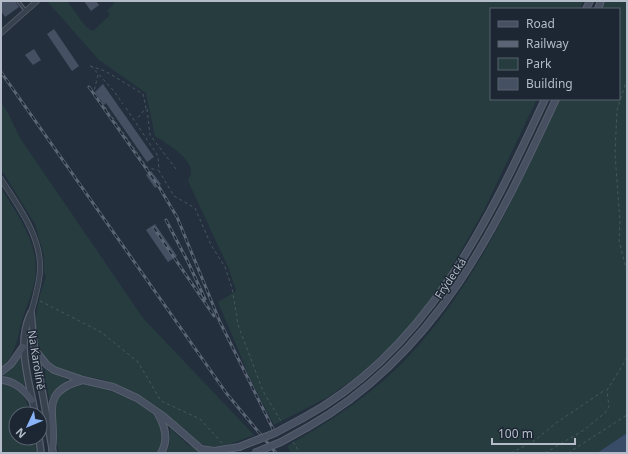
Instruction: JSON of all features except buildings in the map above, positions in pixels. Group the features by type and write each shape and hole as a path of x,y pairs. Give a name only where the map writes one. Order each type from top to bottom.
{"main road":[{"name":"Frýdecká","path":"236,448 275,433 334,400 369,373 411,331 471,248 545,100"},
{"name":"Frýdecká","path":"254,453 284,440 308,427 365,389 402,355 432,321 458,285 498,218 556,100"},
{"path":"1,372 10,364 23,347"},
{"path":"35,350 51,368 83,380 119,389 137,398 154,410 201,449 214,451 236,448"},
{"path":"1,380 8,381 18,386 32,400"},
{"path":"53,451 54,440 51,415 54,401 64,388 83,380"},
{"path":"154,410 162,421 165,432 165,444 161,453"},
{"path":"225,450 236,448"}],"street":[{"path":"1,33 38,1"},
{"name":"Na Karolíně","path":"1,179 28,223 37,245 40,271 35,298 25,330 23,347 33,406"},
{"name":"Na Karolíně","path":"31,313 35,350 53,451"}],"lane":[{"path":"18,1 26,11"}],"path":[{"path":"124,104 90,66 105,71 143,94 150,135 176,169"},
{"path":"98,75 94,91 148,168 159,171"},
{"path":"627,79 618,110 614,154 620,222 619,241 627,272"},
{"path":"126,108 158,156 159,171 174,196 195,208 211,245 224,267 232,288 238,325 263,391 280,417 282,425"},
{"path":"135,120 146,108"},
{"path":"35,298 101,332 138,362 161,401 200,419 225,450"},
{"path":"511,453 534,440 561,419 607,390 627,358"},
{"path":"545,453 584,430 605,413 609,407 607,390"},
{"path":"568,453 627,415"},
{"path":"292,439 300,453"}],"green space":[{"path":"47,1 67,1 86,27 93,31 110,15 107,11 114,3 113,1 583,1 580,8 490,8 490,100 537,100 484,210 445,279 421,314 393,344 359,375 328,397 274,425 250,378 218,302 236,291 229,269 188,181 191,172 190,166 177,151 155,136 146,93 99,60"},
{"path":"606,1 627,1 627,433 597,453 291,453 287,446 350,407 393,372 431,330 454,300 494,235 528,168 560,100 620,100 620,8 602,8"},
{"path":"1,102 20,138 143,318 254,435 223,446 217,447 201,444 190,437 156,406 137,393 101,379 66,372 53,366 48,361 38,342 36,331 39,298 46,277 44,272 44,256 35,224 1,169"},
{"path":"1,188 27,231 36,267 34,286 15,348 6,363 1,367"},
{"path":"20,358 25,386 17,381 3,376"},
{"path":"44,369 68,380 49,399"},
{"path":"1,384 13,387 17,390 28,406 8,406 8,446 36,446 37,453 1,453"},
{"path":"86,385 113,392 128,398 154,415 161,426 163,439 157,453 59,453 54,420 54,409 57,400 63,393 72,388"},
{"path":"170,428 187,444 202,452 166,453 170,443"}],"water":[{"path":"627,433 626,453 597,453"}],"railway":[{"path":"1,72 227,394 276,453"},
{"path":"89,87 159,187 177,217 220,322 274,431"},
{"path":"166,220 205,299"},
{"path":"154,228 214,316"}]}
